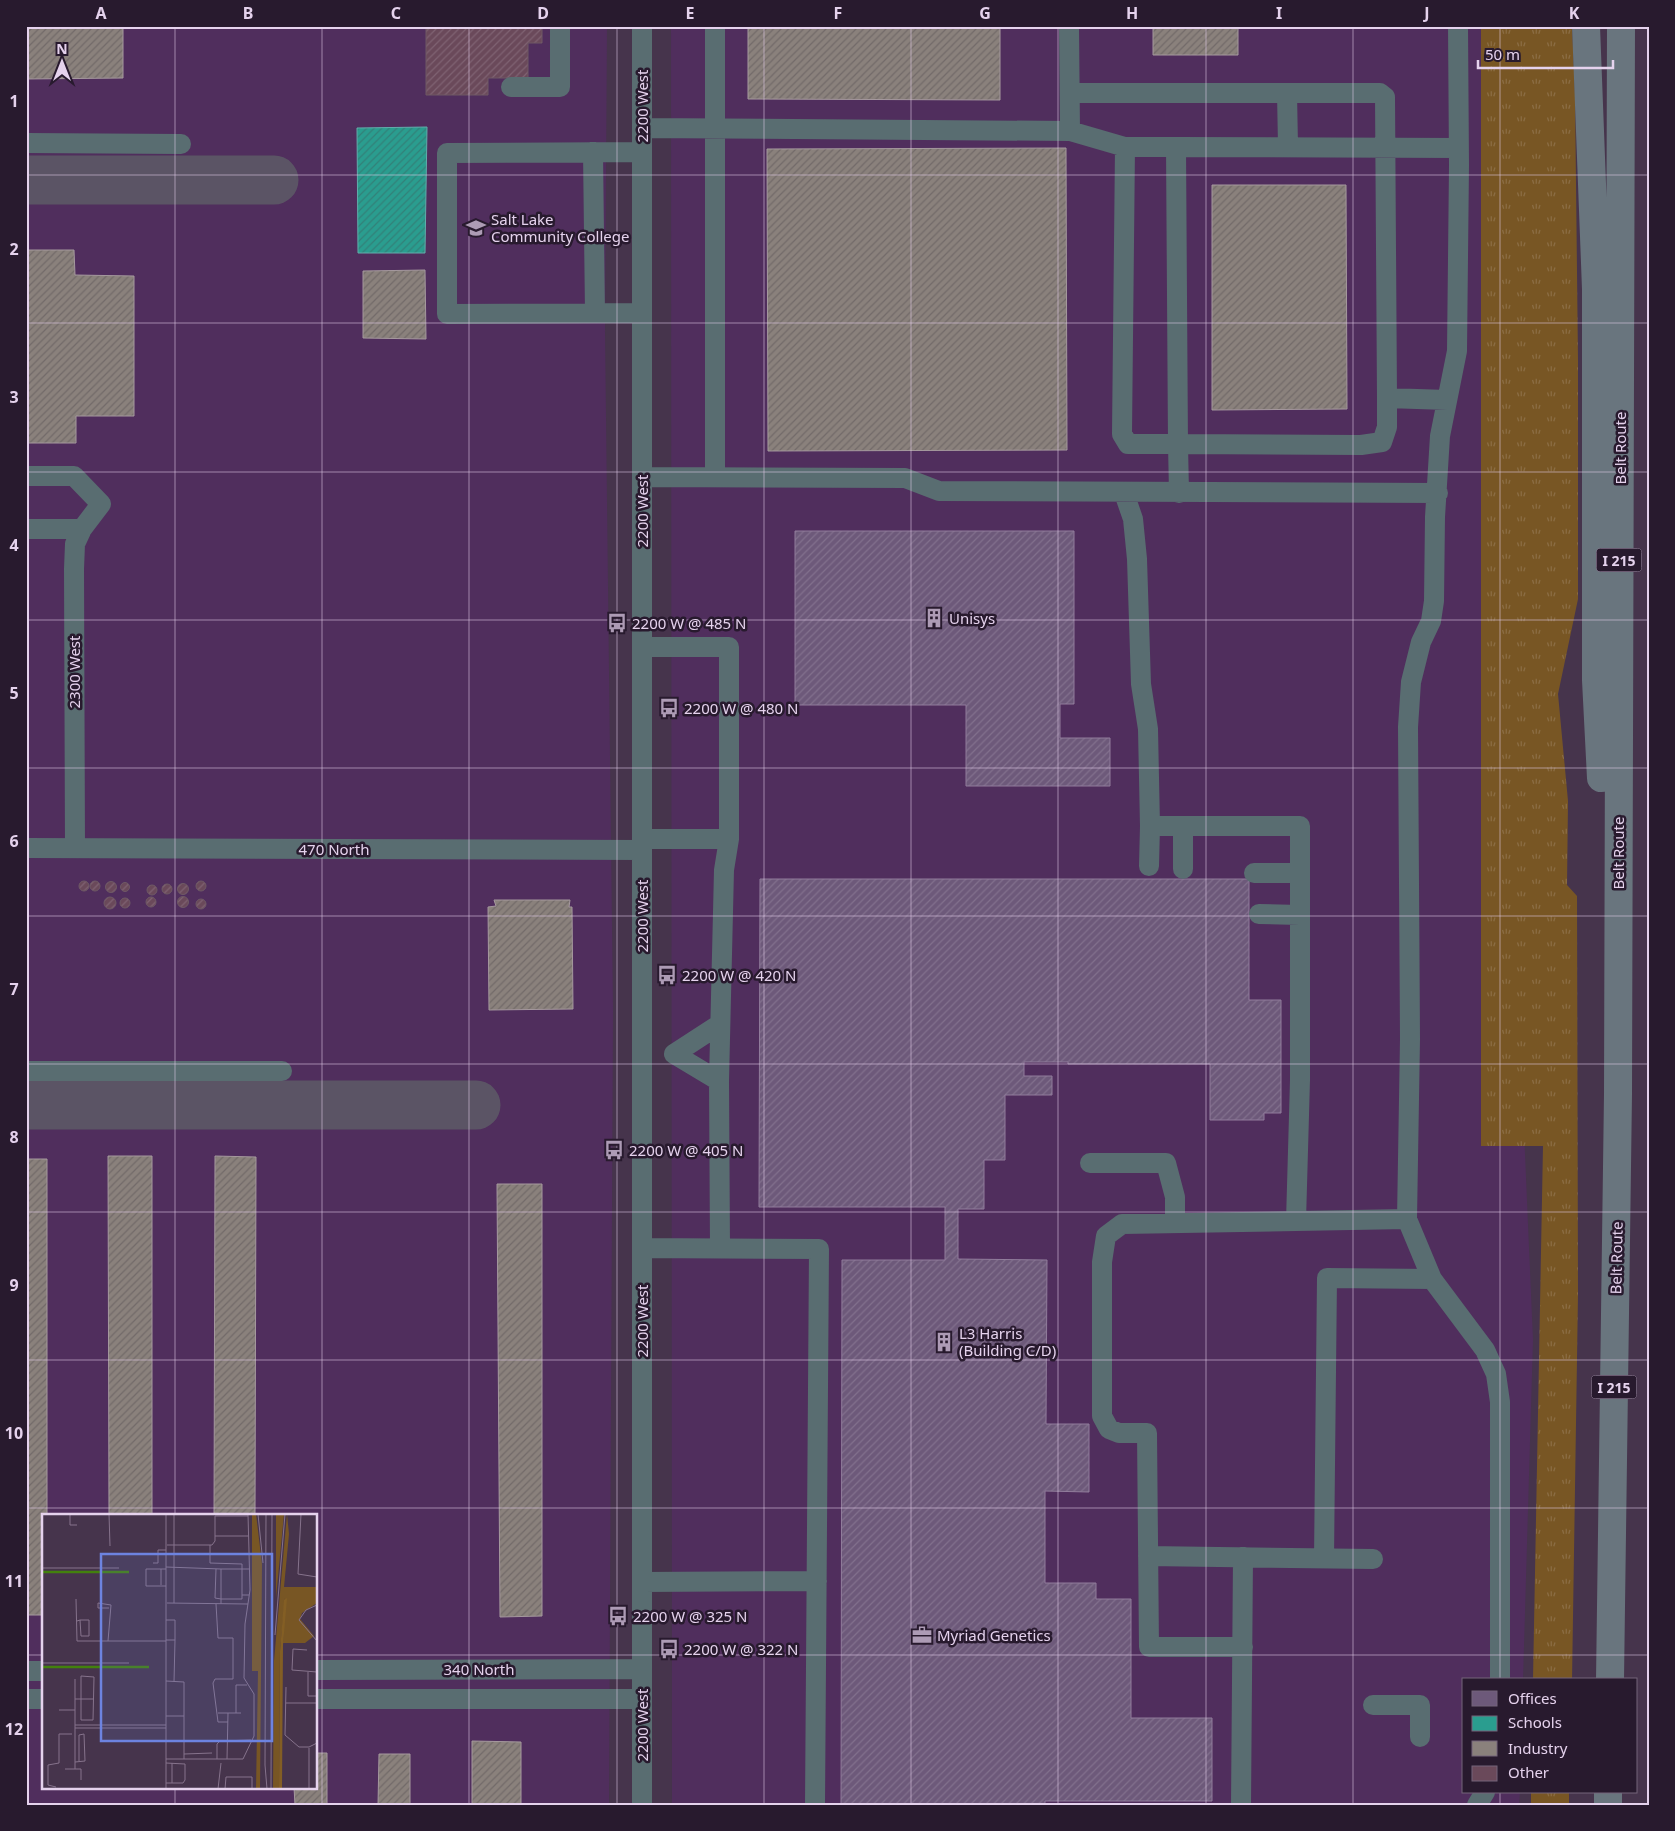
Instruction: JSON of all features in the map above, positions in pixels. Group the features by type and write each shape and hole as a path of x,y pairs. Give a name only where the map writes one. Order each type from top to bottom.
{"highway":[{"path":"1586,26 1596,289 1596,680 1618,1094"},
{"name":"Belt Route","path":"1610,1678 1618,1094 1621,26"}],"street":[{"path":"511,87 560,87 560,26"},
{"name":"2200 West","path":"642,26 642,1805"},
{"path":"715,26 715,477"},
{"path":"1069,26 1070,131"},
{"path":"1458,26 1457,351 1440,436 1438,493 1435,517 1434,601 1431,621 1422,642 1411,682 1409,718 1410,1039 1407,1218 1432,1279 1485,1350 1496,1374 1500,1402 1500,1678"},
{"path":"1287,92 1288,146"},
{"path":"1070,93 1380,92 1385,97 1387,427 1382,442 1361,445 1128,444 1122,434 1125,146"},
{"path":"642,128 1070,131 1125,146 1459,148"},
{"path":"26,143 181,144"},
{"path":"1176,147 1179,493"},
{"path":"593,152 595,313"},
{"path":"642,152 447,153 447,314 642,313"},
{"path":"1387,398 1447,400"},
{"name":"2300 West","path":"26,476 74,476 101,504 82,529 75,544 75,848"},
{"path":"642,477 905,478 939,491 1438,493"},
{"path":"1124,493 1133,519 1137,558 1142,684 1148,729 1149,866"},
{"path":"26,529 82,529"},
{"path":"642,647 729,647 729,839 724,870 719,1081 720,1248"},
{"path":"1150,826 1300,826 1300,1080 1296,1221"},
{"path":"1182,869 1183,826"},
{"name":"470 North","path":"26,848 642,844 729,839"},
{"path":"1254,873 1299,873"},
{"path":"1259,914 1300,915"},
{"path":"674,1054 720,1024"},
{"path":"642,1053 674,1054 719,1081"},
{"path":"26,1071 282,1071"},
{"path":"1090,1163 1166,1163 1175,1197 1175,1223"},
{"path":"1243,1647 1149,1647 1147,1433 1119,1433 1109,1429 1102,1416 1102,1262 1106,1236 1122,1224 1407,1218"},
{"path":"642,1248 819,1249 815,1805"},
{"path":"1324,1560 1327,1278 1432,1279"},
{"path":"1148,1556 1373,1560"},
{"path":"1241,1805 1243,1557"},
{"path":"642,1582 817,1581"},
{"name":"340 North","path":"318,1670 642,1669"},
{"path":"26,1671 42,1671"},
{"path":"26,1699 42,1699"},
{"name":"340 North","path":"318,1699 642,1699"},
{"path":"1373,1706 1420,1705 1420,1737"},
{"path":"1477,1805 1484,1794"}],"shaded area":[{"path":"26,26 607,26 605,332 613,1011 609,1805 26,1805"},
{"path":"671,26 1498,26 1506,713 1533,1340 1523,1678 1462,1678 1462,1794 1520,1794 1519,1805 672,1805"}],"green space":[{"path":"1481,26 1572,26 1575,95 1578,361 1578,599 1558,694 1568,801 1567,885 1577,896 1578,1294 1572,1678 1533,1678 1543,1146 1481,1146"},
{"path":"1531,1794 1569,1794 1569,1805 1531,1805"}],"building: Offices":[{"name":"Unisys","path":"795,531 1074,531 1074,704 1060,704 1060,738 1110,738 1110,786 966,786 966,705 795,705"},
{"name":"L3 Harris (Building C/D)","path":"760,879 1249,879 1249,1000 1281,1000 1281,1113 1264,1113 1264,1120 1210,1120 1210,1064 1068,1064 1068,1062 1024,1062 1024,1076 1052,1076 1052,1095 1005,1095 1005,1160 984,1160 984,1209 958,1209 958,1259 1047,1260 1046,1424 1089,1424 1089,1492 1045,1491 1045,1583 1096,1583 1096,1599 1131,1599 1131,1718 1212,1718 1212,1801 1045,1801 1045,1805 841,1805 842,1260 945,1260 945,1207 759,1207"}],"building: Schools":[{"path":"427,127 425,253 358,253 357,128"}],"building: Industry":[{"path":"26,26 123,26 123,78 26,79"},
{"path":"748,26 1000,26 1000,100 748,99"},
{"path":"1153,26 1238,26 1238,55 1153,55"},
{"path":"1066,148 1067,450 768,451 767,149"},
{"path":"1212,185 1346,185 1347,409 1212,410"},
{"path":"26,250 74,250 75,275 134,276 134,416 76,416 76,443 26,443"},
{"path":"425,270 426,339 363,338 363,271"},
{"path":"494,900 570,900 569,907 572,907 573,1009 489,1010 488,907 496,906"},
{"path":"108,1156 152,1156 152,1514 109,1514"},
{"path":"215,1156 256,1157 255,1514 214,1514"},
{"path":"26,1159 47,1159 47,1514 42,1514 42,1615 26,1615"},
{"path":"497,1184 542,1184 542,1616 500,1617"},
{"path":"472,1741 521,1742 521,1805 472,1805"},
{"path":"318,1753 327,1753 327,1805 295,1805 294,1788 318,1788"},
{"path":"379,1754 410,1754 410,1805 378,1805"}],"building: Other":[{"path":"426,26 542,26 542,43 528,43 528,78 488,78 488,95 426,95"},
{"path":"84,881 89,886 84,891 79,886"},
{"path":"95,881 100,886 95,891 90,886"},
{"path":"111,881 117,887 111,893 105,887"},
{"path":"199,881 203,881 206,886 205,890 199,891 196,888 196,884"},
{"path":"125,883 129,887 125,891 121,887"},
{"path":"183,883 189,889 183,895 177,889"},
{"path":"165,884 169,884 172,889 171,893 165,894 162,891 162,887"},
{"path":"150,885 154,885 157,890 156,894 150,895 147,892 147,888"},
{"path":"183,896 189,902 183,908 177,902"},
{"path":"110,897 116,903 110,909 104,903"},
{"path":"149,897 153,897 156,902 155,906 149,907 146,904 146,900"},
{"path":"123,898 127,898 130,903 129,907 123,908 120,905 120,901"},
{"path":"199,899 203,899 206,904 205,908 199,909 196,906 196,902"}],"taxiway":[{"path":"26,180 274,180"},
{"path":"26,1105 476,1105"}],"place":[{"name":"Salt Lake Community College","path":"476,228"},
{"name":"Unisys","path":"934,618"},
{"name":"2200 W @ 485 N","path":"617,623"},
{"name":"2200 W @ 480 N","path":"669,708"},
{"name":"2200 W @ 420 N","path":"667,975"},
{"name":"2200 W @ 405 N","path":"614,1150"},
{"name":"L3 Harris (Building C/D)","path":"944,1342"},
{"name":"2200 W @ 325 N","path":"618,1616"},
{"name":"Myriad Genetics","path":"922,1635"},
{"name":"2200 W @ 322 N","path":"669,1649"}]}
